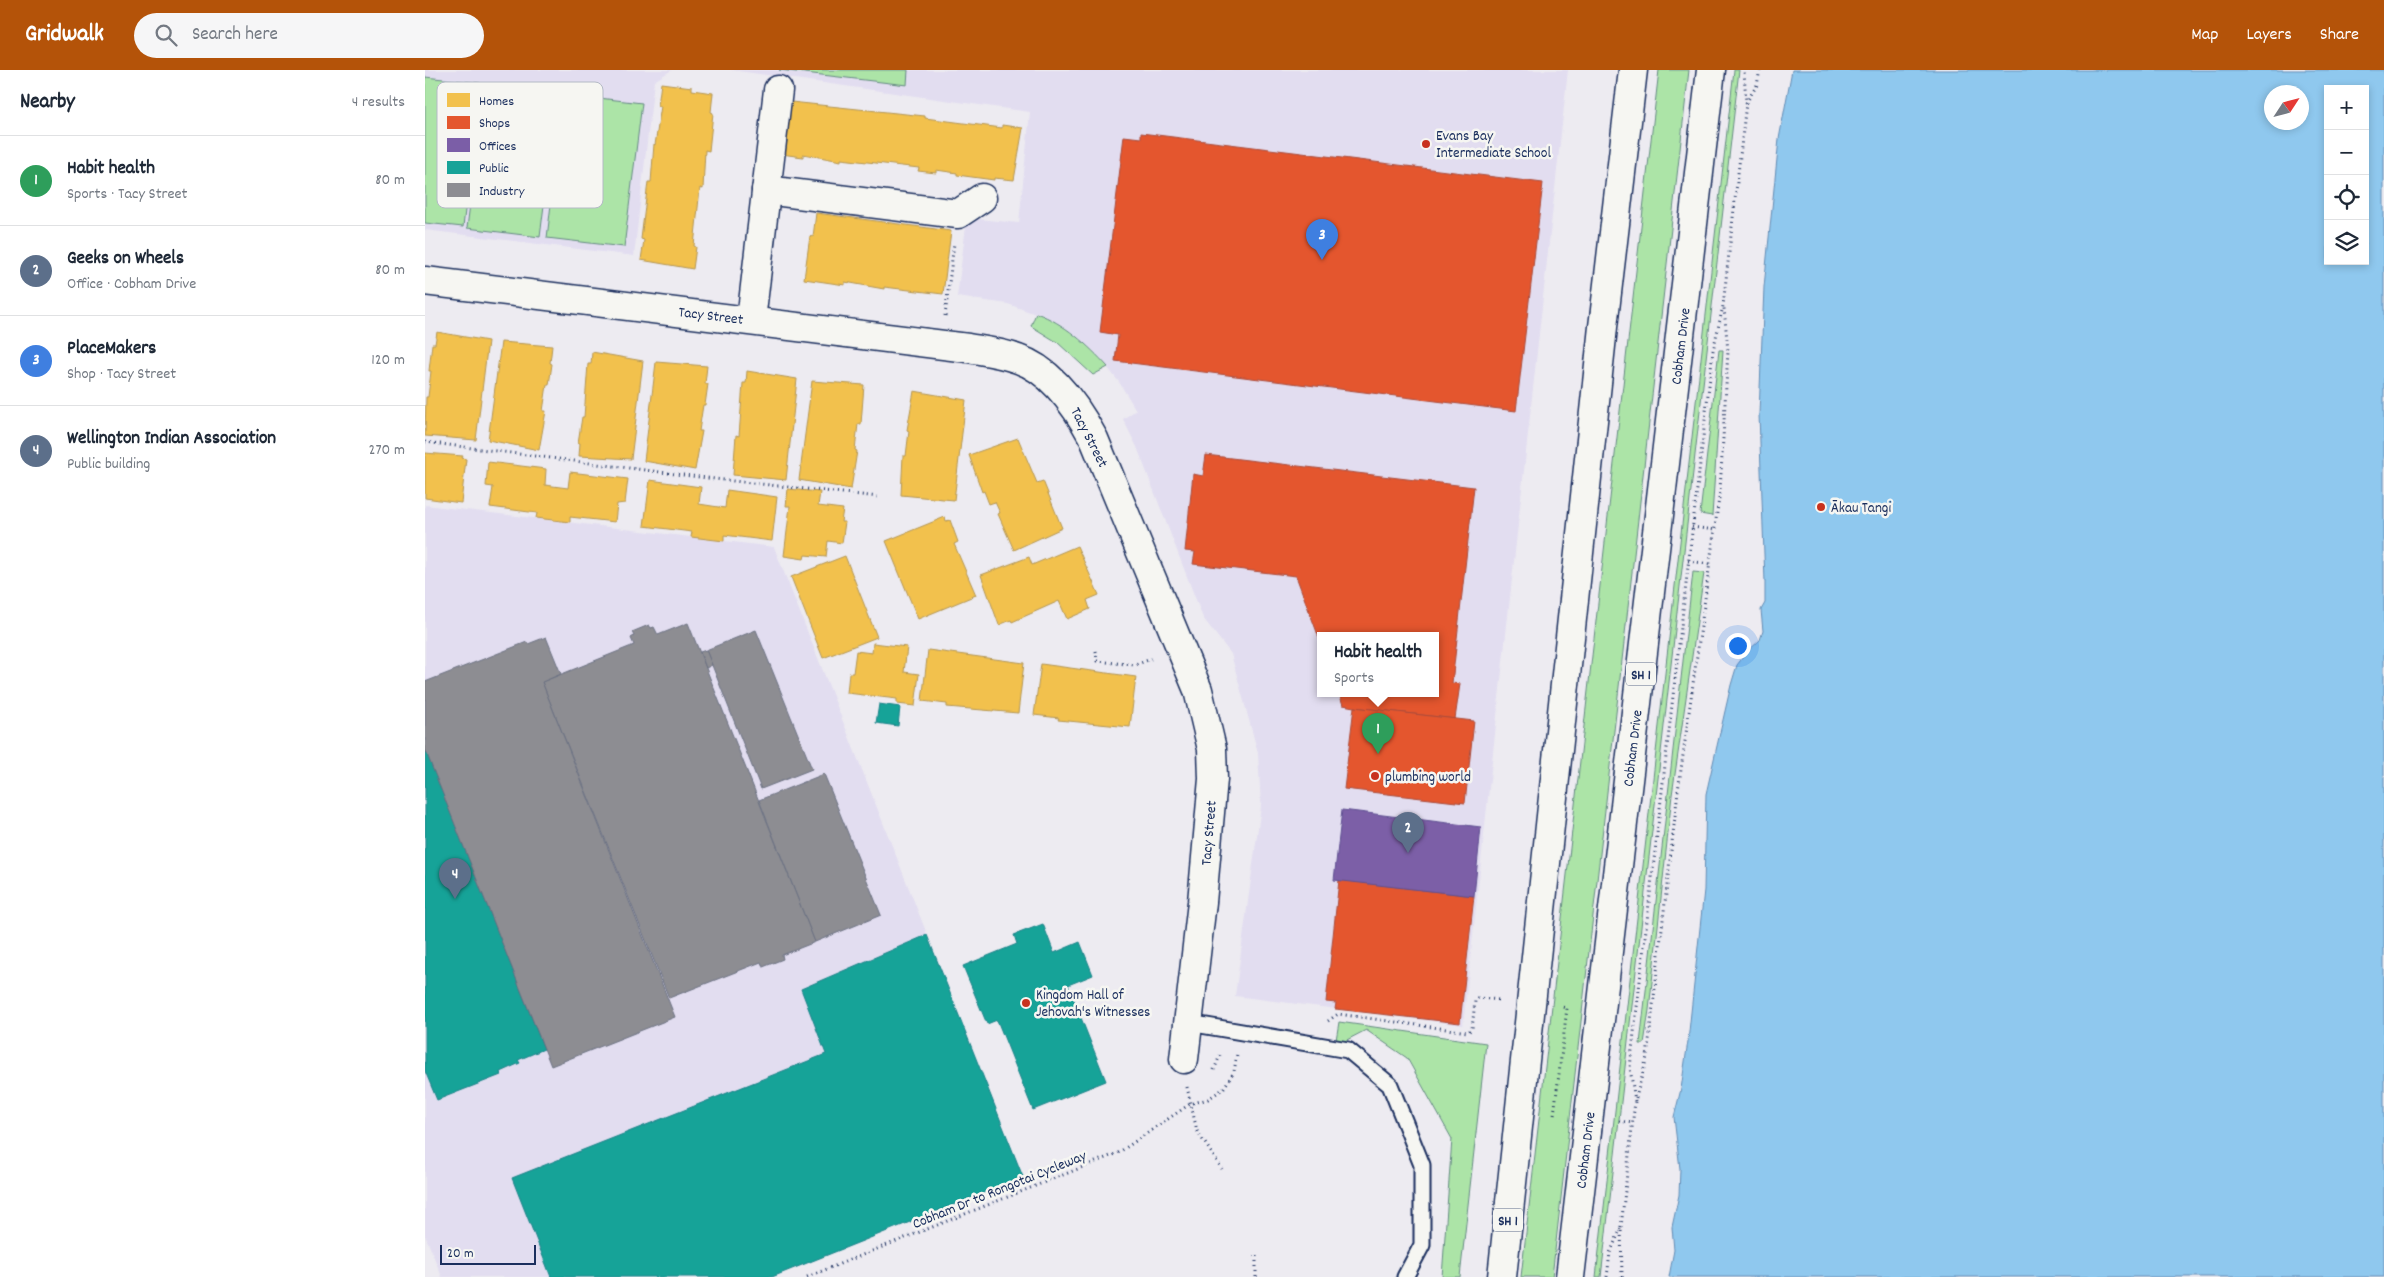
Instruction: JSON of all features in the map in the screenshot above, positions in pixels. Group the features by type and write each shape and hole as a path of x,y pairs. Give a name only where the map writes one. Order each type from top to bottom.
{"main road":[{"name":"SH 1","path":"1502,1277 1603,327 1633,70"},
{"name":"Cobham Drive","path":"1570,1277 1711,70"},
{"path":"751,320 778,90"},
{"path":"766,190 958,214 982,198"},
{"name":"Tacy Street","path":"425,281 968,348 1020,359 1057,387 1072,402 1094,439 1198,690 1212,749 1213,779 1184,1059"}],"lane":[{"path":"1189,1023 1348,1050 1390,1085 1422,1165 1422,1245 1405,1277"}],"path":[{"path":"1635,1102 1630,1068 1631,1050 1713,351 1723,306 1746,104 1744,70"},
{"path":"1746,104 1757,85 1760,70"},
{"path":"945,317 958,214"},
{"path":"1622,1277 1621,1227 1635,1102 1647,1057 1678,791 1720,491 1728,352 1723,306"},
{"path":"425,442 715,479 879,497"},
{"path":"1692,527 1715,530"},
{"path":"1688,561 1710,564"},
{"path":"1096,651 1097,661 1135,665 1151,659"},
{"path":"1337,1014 1468,1032 1472,1029 1475,1002 1478,998 1499,1000"},
{"path":"1554,1115 1567,1008"},
{"name":"Cobham Dr to Rongotai Cycleway","path":"807,1277 1118,1153 1190,1104 1208,1099 1223,1089 1234,1072 1237,1052 1234,1031"},
{"path":"1188,1094 1197,1131 1223,1169"},
{"path":"1607,1277 1609,1254 1621,1227"},
{"path":"1255,1277 1256,1252"}],"shaded area":[{"path":"425,70 672,70 654,81 634,256 425,230"},
{"path":"731,70 1568,70 1463,1025 1235,996 1261,806 1258,753 1231,654 1203,618 1137,447 1123,419 1136,410 1119,382 1100,358 1081,340 1052,320 1008,304 957,297 967,218 1019,223 1030,112"},
{"path":"425,505 774,547 1023,1177 772,1277 442,1277 425,1235"}],"green space":[{"path":"779,70 908,70 907,85"},
{"path":"1659,70 1689,70 1552,1277 1521,1277"},
{"path":"1734,70 1739,70 1601,1277 1596,1277"},
{"path":"425,77 471,82 437,82 437,208 465,208 463,227 425,223"},
{"path":"603,98 642,103 624,247 547,238 551,208 603,208"},
{"path":"470,208 544,208 540,237 467,228"},
{"path":"1036,313 1066,329 1108,367 1093,375 1057,342 1031,326"},
{"path":"1719,350 1723,350 1712,516 1700,514"},
{"path":"1693,572 1704,573 1672,795 1649,1010 1644,1044 1640,1044"},
{"path":"1339,1022 1486,1043 1460,1277 1442,1277 1452,1139 1407,1058 1366,1030 1341,1043 1336,1040"}],"water":[{"path":"1792,70 2384,70 2384,1277 1669,1277 1674,1250 1672,1227 1679,1195 1680,1169 1674,1117 1681,1089 1688,1041 1704,890 1706,794 1737,665 1760,640 1763,631 1761,610 1765,603 1765,582 1759,414 1764,287 1779,139"}],"building: Homes":[{"path":"661,83 692,87 692,90 713,93 709,151 705,150 703,189 700,188 693,269 641,260 644,240 641,239 648,182 651,182 654,144 661,106 658,106"},
{"path":"791,102 925,116 925,118 1002,128 1002,125 1023,128 1014,180 994,178 994,180 936,170 936,173 918,171 919,168 841,159 841,161 803,154 803,157 781,154"},
{"path":"816,213 951,231 943,294 884,287 884,289 845,282 845,285 804,279 810,236 813,237"},
{"path":"437,332 488,341 476,440 425,436 426,397 428,397 431,371 429,371 432,344 435,344"},
{"path":"501,342 552,346 550,363 552,364 543,411 546,411 539,450 488,440"},
{"path":"592,352 643,361 631,459 579,456 580,443 578,443 582,417 584,417 588,364 591,364"},
{"path":"656,362 707,366 705,384 708,384 699,431 702,431 695,470 644,461"},
{"path":"747,371 797,379 786,480 733,475 736,435 739,436 743,383 746,383"},
{"path":"812,381 864,385 861,424 858,424 855,450 857,451 851,489 799,480"},
{"path":"914,391 966,400 954,500 901,495 903,456 906,456 909,431 907,430"},
{"path":"1018,438 1037,483 1043,481 1062,528 1014,550 998,514 1000,513 995,502 989,504 984,491 982,492 969,455"},
{"path":"425,453 463,456 462,458 466,459 461,503 425,498"},
{"path":"488,462 546,469 545,485 568,488 570,472 628,479 625,503 617,504 615,522 570,517 570,522 536,518 537,513 490,507 493,487 486,486"},
{"path":"650,480 701,487 699,504 725,508 727,490 777,497 772,541 724,535 724,541 691,537 692,532 644,526"},
{"path":"788,489 820,492 818,506 843,509 841,522 845,522 842,543 828,541 826,557 805,555 804,559 784,556 790,506 786,506"},
{"path":"945,517 946,521 950,520 958,542 954,544 976,595 918,619 886,541"},
{"path":"1077,546 1099,595 1087,600 1090,609 1067,619 1059,601 1012,622 1011,620 999,625 981,575 1029,557 1032,565"},
{"path":"845,556 877,637 823,658 791,577"},
{"path":"873,643 907,647 904,672 919,674 915,706 897,704 897,699 847,693 849,673 853,673 856,651 872,653"},
{"path":"928,650 1024,663 1018,713 947,707 947,704 922,701"},
{"path":"1041,664 1136,677 1130,727 1058,720 1059,718 1034,715"}],"building: Shops":[{"path":"1141,133 1543,183 1516,411 1115,361 1118,335 1100,332 1124,136 1141,138"},
{"path":"1206,455 1474,487 1452,683 1460,684 1455,719 1343,705 1340,697 1439,697 1439,632 1317,632 1296,576 1193,564 1195,552 1185,551 1193,474 1203,476"},
{"path":"1354,707 1474,721 1465,803 1344,789"},
{"path":"1339,880 1474,896 1460,1023 1335,1009 1336,1003 1326,1002"}],"building: Offices":[{"path":"1342,810 1481,827 1474,896 1334,880"}],"building: Public":[{"path":"879,704 900,707 898,726 876,723"},
{"path":"425,749 544,1049 518,1060 520,1063 500,1072 501,1075 437,1100 425,1071"},
{"name":"Kingdom Hall of Jehovah's Witnesses","path":"1043,924 1054,953 1080,942 1093,975 1068,985 1106,1081 1033,1110 997,1020 987,1024 963,966 1017,944 1014,935"},
{"path":"927,935 1023,1177 772,1277 551,1277 512,1178 826,1054 801,989"}],"building: Industry":[{"path":"688,623 815,942 782,955 783,959 763,967 761,962 669,998 542,682 634,645 631,638 634,636 632,632 649,625 651,628 654,627 658,635"},
{"path":"756,630 812,769 761,789 706,650"},
{"path":"546,637 561,674 542,682 675,1017 551,1066 425,749 425,682 527,642 528,644"},
{"path":"706,650 712,665 706,668 700,652"},
{"path":"824,774 881,915 815,942 759,800"}],"place":[{"name":"Evans Bay Intermediate School","path":"1426,144"},
{"name":"PlaceMakers","path":"1322,260"},
{"name":"Ākau Tangi","path":"1821,507"},
{"name":"Habit health","path":"1378,754"},
{"name":"plumbing world","path":"1375,776"},
{"name":"Geeks on Wheels","path":"1408,853"},
{"name":"Wellington Indian Association","path":"455,899"},
{"name":"Kingdom Hall of Jehovah's Witnesses","path":"1026,1003"}]}
